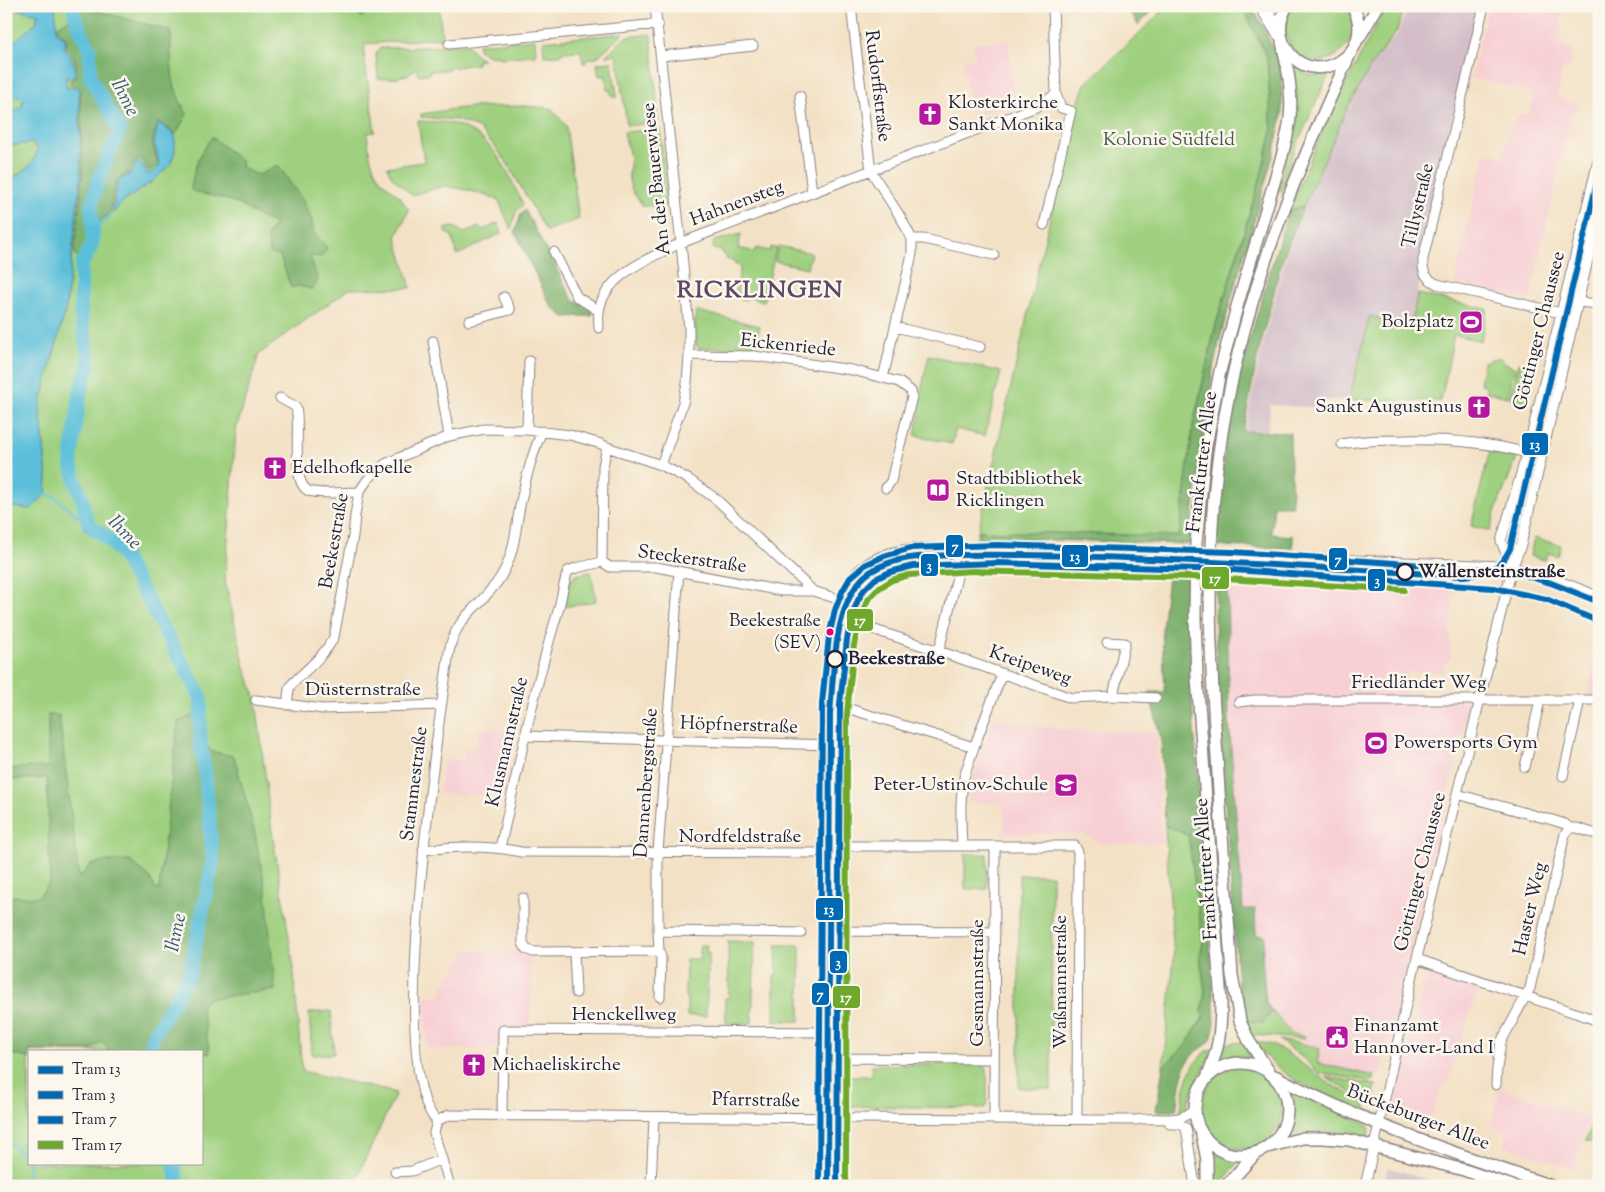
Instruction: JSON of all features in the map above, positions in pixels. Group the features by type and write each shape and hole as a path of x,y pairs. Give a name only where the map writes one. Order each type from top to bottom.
{"highway":[{"path":"1262,6 1281,38"}],"main road":[{"path":"1287,6 1283,13 1281,38 1287,51 1295,59 1314,67 1334,65 1344,59 1354,46 1359,30 1358,18 1352,6"},
{"name":"Frankfurter Allee","path":"1271,1073 1249,1041 1240,1021 1232,975 1210,652 1209,578 1214,500 1219,452 1231,382 1253,298 1286,201 1316,128 1354,46 1378,6"},
{"name":"Frankfurter Allee","path":"1207,1077 1219,1046 1221,1002 1197,677 1195,618 1196,543 1205,451 1220,370 1228,335 1282,156 1291,116 1290,85 1281,38"},
{"path":"1202,1133 1214,1146 1230,1154 1247,1155 1256,1153 1269,1146 1281,1133 1285,1125 1288,1108 1284,1090 1271,1073 1250,1063 1232,1063 1214,1070 1207,1077 1198,1092 1195,1109 1207,1160 1207,1186"},
{"name":"Bückeburger Allee","path":"1271,1073 1325,1102 1379,1124 1551,1186"},
{"name":"Bückeburger Allee","path":"1269,1146 1302,1138 1349,1140 1464,1170 1512,1186"},
{"path":"1226,1186 1256,1153"}],"street":[{"name":"An der Bauerwiese","path":"655,6 689,329 687,382 683,403 661,465"},
{"name":"Rudorffstraße","path":"851,6 871,171"},
{"path":"1044,225 1071,111 1061,108 1056,94 1053,6"},
{"name":"Tillystraße","path":"1484,6 1423,259 1424,273 1428,280 1437,284 1561,312"},
{"path":"449,44 658,24"},
{"path":"661,56 752,46"},
{"name":"Hahnensteg","path":"599,328 599,311 606,293 618,277 648,258 681,243 812,192 1036,107 1056,94"},
{"name":"Hahnensteg","path":"800,96 812,192"},
{"name":"Göttinger Chaussee","path":"1512,568 1501,541 1527,453 1596,178 1599,158"},
{"path":"871,171 912,239 912,254 883,378"},
{"name":"Göttinger Chaussee","path":"1365,1186 1417,959 1480,699 1512,568 1521,545 1577,302 1596,237 1599,213"},
{"path":"912,239 924,239 994,255"},
{"path":"554,252 577,297 599,311"},
{"path":"469,321 510,310 504,297"},
{"path":"1577,302 1599,304"},
{"path":"895,327 980,347"},
{"path":"433,340 449,436"},
{"name":"Eickenriede","path":"689,356 763,357 852,370 905,386 911,391 912,397 891,481 886,488"},
{"path":"527,430 529,361"},
{"path":"280,398 296,407 297,465 299,482 303,487 308,491 317,492 359,492"},
{"name":"Beekestraße","path":"287,705 289,689 292,684 320,657 331,644 334,636 354,536 359,492 368,479 385,464 449,436 484,429 527,430 570,435 661,465 688,479 716,499 812,591 854,607 857,615"},
{"name":"Stammestraße","path":"450,1186 434,1133 437,1121 430,1115 424,1095 416,1044 417,935 431,774 449,650 455,631 460,622 499,580 511,556 516,539 524,487 531,460 542,432"},
{"path":"1342,444 1362,440 1442,439 1489,444 1527,453"},
{"path":"602,562 603,466 607,447"},
{"path":"840,1186 840,1132 833,1117 830,1058 832,745 826,709 830,649 837,611 858,572 885,554 914,548 1179,553 1451,563 1512,568 1534,572 1574,586 1599,598"},
{"path":"939,651 964,548"},
{"path":"832,745 861,585 874,560"},
{"name":"Steckerstraße","path":"568,571 602,562 610,567 656,567 782,591 812,591"},
{"name":"Klusmannstraße","path":"500,848 548,645 559,609 564,580 568,571"},
{"name":"Dannenbergstraße","path":"660,997 661,958 658,931 658,852 679,571"},
{"path":"842,601 861,585"},
{"name":"Kreipeweg","path":"875,630 1071,698 1113,696 1156,698"},
{"path":"1107,642 1125,643 1113,696"},
{"path":"962,846 961,812 965,774 1002,674"},
{"name":"Düsternstraße","path":"256,700 323,710 441,705"},
{"name":"Friedländer Weg","path":"1239,702 1264,700 1599,700"},
{"path":"1525,767 1540,700"},
{"path":"1563,776 1580,700"},
{"path":"840,706 974,747"},
{"name":"Höpfnerstraße","path":"526,736 832,745"},
{"path":"1457,794 1599,835"},
{"name":"Haster Weg","path":"1496,1085 1496,1068 1501,1042 1530,988 1565,834 1570,828"},
{"path":"423,850 481,846 500,848"},
{"name":"Nordfeldstraße","path":"500,848 521,852 658,852 962,846 1075,846"},
{"name":"Gesmannstraße","path":"994,1119 995,846"},
{"name":"Waßmannstraße","path":"1075,846 1078,852 1077,1120"},
{"path":"523,898 523,943 526,949 533,952 659,951"},
{"path":"658,931 801,933"},
{"path":"830,931 994,932"},
{"path":"574,952 576,993"},
{"path":"1417,959 1599,1021"},
{"name":"Henckellweg","path":"502,1116 503,1030 831,1032"},
{"path":"830,1058 994,1059"},
{"name":"Pfarrstraße","path":"437,1121 449,1115 1136,1120 1144,1118 1179,1119 1195,1109"},
{"path":"651,1186 654,1117"},
{"path":"825,1186 826,1131 833,1117"},
{"name":"Pfarrstraße","path":"1136,1120 1144,1124 1180,1124 1186,1128 1195,1186"},
{"path":"395,1172 412,1171 442,1159"}],"shaded area":[{"path":"1408,6 1481,6 1477,14 1418,264 1420,275 1419,287 1410,326 1370,316 1349,400 1323,400 1323,408 1270,405 1268,431 1245,431 1260,356 1283,265 1304,208 1334,138 1354,98 1371,66 1398,33"},
{"path":"1491,6 1561,6 1561,36 1558,46 1574,50 1569,69 1563,68 1557,98 1578,104 1576,111 1572,111 1530,300 1454,283 1485,153 1503,157 1510,127 1519,114 1529,115 1534,93 1471,78 1487,12"},
{"path":"1008,40 1015,102 979,116 978,99 968,100 963,60 975,58 974,43"},
{"path":"1227,575 1454,585 1450,631 1451,658 1444,664 1444,672 1407,672 1407,701 1470,701 1380,1077 1317,1063 1320,1049 1303,1044 1305,1037 1292,1034 1266,1004 1262,957 1265,936 1256,935 1255,909 1243,909 1231,749"},
{"path":"1598,651 1599,698 1587,698"},
{"name":"Peter-Ustinov-Schule","path":"993,719 1064,730 1156,732 1162,843 1101,844 1084,834 1004,834 1004,804 968,802 976,767"},
{"path":"479,728 518,729 504,794 465,795 439,793 444,760 463,760 465,749 477,747"},
{"path":"466,950 527,951 531,953 530,1027 498,1027 498,1049 427,1049 424,996 440,996 445,984"},
{"path":"1428,972 1479,986 1449,1078 1442,1088 1426,1131 1396,1117 1395,1107 1411,1034"},
{"path":"1500,1088 1590,1118 1573,1169 1503,1145 1507,1133 1491,1127"},
{"path":"1388,1167 1447,1186 1383,1186"}],"green space":[{"path":"55,6 439,6 442,38 365,44 364,55 375,132 367,133 370,156 380,179 399,196 409,210 396,237 411,288 349,289 259,354 236,430 225,580 244,664 256,700 272,832 293,962 302,1071 396,1093 353,1186 6,1186 6,506 31,509 46,494 47,477 40,406 66,307 81,176 79,90 75,87 67,88 68,76 74,77 74,65 59,39 56,28","holes":["159,123 175,135 153,181 122,202 113,213 118,181 143,165 148,175 160,166 154,142"]},
{"path":"79,6 171,31 172,74 177,93 187,114 176,134 158,121 152,142 158,164 149,171 145,163 138,158 129,172 116,181 110,212 95,226 93,206 104,173 124,129 94,77 92,49 79,14"},
{"path":"354,6 378,6 361,17"},
{"path":"1126,6 1158,6 1138,25"},
{"name":"Kolonie Südfeld","path":"1168,6 1242,6 1267,57 1272,132 1260,179 1216,324 1193,425 1179,537 978,531 1039,264 1076,110 1085,84"},
{"path":"1242,6 1251,6 1262,24 1277,58 1282,81 1282,115 1273,156 1213,368 1189,544 977,538 978,531 1179,536 1193,425 1216,324 1260,179 1272,132 1267,57"},
{"path":"1292,6 1345,6 1352,21 1352,34 1346,46 1336,55 1324,60 1311,61 1299,55 1289,43 1285,32 1285,25"},
{"path":"1386,6 1405,6 1397,31 1372,64 1347,109 1304,205 1288,211 1329,116"},
{"path":"6,7 38,13 36,23 6,49"},
{"path":"72,17 88,50 89,78 118,130 99,169 88,205 91,232 89,245 81,261 74,253 83,176 80,88 77,85 71,85 70,79 76,79 76,61 66,46 65,36 58,32 58,26"},
{"path":"624,33 596,58 586,59 586,63 583,63 581,51 561,52 561,55 544,56 543,41"},
{"path":"651,34 659,122 627,126 617,55 605,56 626,37"},
{"path":"535,39 536,55 500,58 499,55 493,56 479,51 478,44"},
{"path":"467,44 476,55 484,60 477,60 477,64 449,68 449,70 429,71 429,74 418,75 417,68 408,75 399,78 378,79 376,54 380,48"},
{"path":"612,62 617,97 612,97 610,90 607,90 606,76 599,76 597,63"},
{"path":"1291,62 1302,69 1304,74 1317,76 1321,71 1329,70 1330,72 1292,155 1282,192 1278,192 1292,130"},
{"path":"14,94 24,100 22,107 16,110 12,106 10,98"},
{"path":"528,106 552,109 566,126 579,219 546,231 506,161 478,128 457,120 421,117 421,114 469,107"},
{"path":"418,121 443,122 457,125 470,130 490,147 512,181 523,205 516,212 511,229 498,199 445,186 413,196 391,176 387,167 424,162"},
{"path":"660,129 668,205 643,206 631,187 629,176 630,159 624,132"},
{"path":"212,137 241,161 242,168 259,175 278,165 303,201 312,221 313,231 327,248 321,257 310,256 318,281 313,289 298,286 291,288 280,256 270,253 267,237 275,223 239,204 191,190 197,162"},
{"path":"32,143 38,148 31,164 23,172 12,177 6,177 6,146"},
{"path":"1304,205 1281,264 1258,355 1243,431 1290,433 1292,506 1274,506 1271,534 1293,536 1293,548 1216,546 1226,436 1236,385 1288,211"},
{"path":"525,210 573,300 592,311 592,316 564,317 551,306 515,232 521,214"},
{"path":"498,223 502,233 457,255 452,236 446,233 445,229 454,227 464,233 479,227 483,230"},
{"path":"741,234 738,248 755,252 756,248 770,251 771,247 776,248 764,301 747,297 746,300 734,298 741,266 735,265 735,261 726,259 727,256 723,254 723,251 713,249 714,241"},
{"path":"778,246 811,253 807,268 775,261"},
{"path":"1418,294 1487,309 1481,341 1454,335 1441,401 1349,400 1370,316 1410,326"},
{"path":"696,311 760,326 752,348 698,348 696,345"},
{"path":"929,355 1001,372 985,436 956,429 952,444 915,435 919,415 917,409"},
{"path":"1498,357 1515,368 1508,397 1486,392 1487,387 1480,383 1484,362"},
{"path":"1519,363 1534,366 1526,402 1511,398"},
{"path":"1490,450 1517,457 1495,512 1490,531 1471,526"},
{"path":"1534,538 1561,545 1558,556 1548,553 1545,560 1530,556"},
{"path":"972,562 1179,568 1188,570 1190,678 1215,1022 1210,1041 1191,1056 1186,1065 1180,1084 1176,1110 1156,1111 1163,1067 1185,1046 1204,1016 1202,1011 1205,992 1200,956 1203,942 1188,835 1165,826 1161,739 1149,692 1165,692 1162,629 1168,577 1150,574 1087,574 970,567"},
{"path":"1217,567 1339,579 1227,576 1229,721 1243,909 1255,909 1256,935 1265,936 1262,957 1266,1003 1272,1011 1263,1023 1245,1021 1239,999 1219,715 1215,618"},
{"path":"591,572 596,601 564,607 570,579 577,575"},
{"path":"48,715 59,715 79,878 90,865 107,861 130,861 149,876 156,890 159,890 178,722 194,715 210,751 234,756 254,829 266,891 275,990 207,999 201,1007 210,1053 202,1054 202,1050 108,1050 102,1042 90,1050 28,1050 28,1058 6,1053 6,896 38,897 50,882 47,778 6,780 6,768 48,767"},
{"path":"1165,826 1188,834 1203,942 1200,956 1205,992 1202,1011 1204,1016 1185,1046 1163,1067 1174,958"},
{"path":"965,854 987,854 987,889 965,889"},
{"path":"1019,875 1052,875 1051,1089 1019,1088"},
{"path":"728,941 755,942 752,1023 726,1023 725,998 729,998"},
{"path":"700,945 707,945 706,953 709,953 706,1016 687,1016 687,997 685,997 686,959 700,959"},
{"path":"776,945 800,945 800,1021 774,1021 774,976 777,975"},
{"path":"331,1011 334,1054 312,1055 309,1013"},
{"path":"1272,1011 1292,1034 1305,1037 1304,1039 1253,1035 1245,1021 1263,1022"},
{"path":"1279,1040 1320,1049 1317,1063 1374,1076 1373,1080 1318,1073 1303,1058"},
{"path":"1254,1041 1273,1045 1287,1053 1327,1082 1363,1102 1367,1110 1359,1110 1301,1083 1276,1066"},
{"path":"1242,1042 1252,1055 1251,1057 1235,1056 1220,1059 1225,1044"},
{"path":"1211,1049 1209,1059 1194,1086 1186,1109 1180,1114 1188,1077 1197,1061"},
{"path":"982,1064 987,1069 987,1105 984,1108 846,1106 846,1076 872,1076 872,1065"},
{"path":"1242,1067 1258,1070 1271,1079 1280,1092 1283,1108 1280,1124 1271,1137 1258,1146 1242,1149 1226,1146 1213,1137 1204,1124 1201,1108 1204,1092 1213,1079 1226,1070"},
{"path":"1326,1077 1376,1085 1373,1097 1369,1100 1366,1097 1364,1100"},
{"path":"1291,1091 1363,1123 1370,1128 1368,1137 1332,1132 1306,1132 1289,1137 1287,1134 1292,1124 1294,1113"},
{"path":"1592,1122 1599,1124 1599,1144 1596,1145 1586,1140"},
{"path":"1210,1150 1238,1163 1218,1186 1214,1186"}],"water":[{"path":"6,6 55,6 57,33 63,36 66,41 64,47 75,68 74,77 67,76 67,88 75,87 79,89 81,176 66,307 40,406 47,477 46,494 31,509 6,506 6,177 12,177 23,172 31,164 38,148 32,143 6,146 6,49 36,23 38,14","holes":["14,94 24,100 22,107 16,110 12,106 13,103 10,98"]},
{"path":"159,123 175,135 175,151 170,165 153,181 122,202 112,214 118,181 131,173 138,161 143,165 148,175 160,166 154,142"}],"waterway":[{"name":"Ihme","path":"76,6 74,11 76,20 90,49 90,77 120,130 101,172 91,205 92,245 81,266 81,315 89,362 80,394 71,461 88,524 107,538 122,554 201,697 200,740 205,771 213,861 189,976 152,1038 151,1050"},
{"path":"93,232 112,214"},
{"path":"44,494 53,496 88,524"},
{"path":"6,1138 28,1158"},
{"path":"29,1164 28,1174 34,1186"},
{"name":"Ihme","path":"173,1164 179,1186"}],"tram line":[{"name":"13","path":"828,1186 830,713 835,657 842,617 849,599 858,584 870,572 891,562 902,559 958,555 1043,555 1169,560 1463,576 1491,570 1501,562 1510,549 1599,174"},
{"name":"7","path":"819,1186 822,703 829,636 835,610 850,578 865,565 884,556 911,548 997,545 1233,552 1496,570 1524,575 1551,583 1599,602"},
{"name":"3","path":"837,1186 840,704 847,639 852,615 864,590 875,579 890,572 913,566 997,563 1233,570 1494,588 1546,599 1595,620"},
{"path":"1306,567 1339,573"},
{"name":"17","path":"846,1186 847,714 854,645 862,612 868,600 878,589 892,580 909,575 973,571 1194,577 1404,590"}],"place":[{"name":"Klosterkirche Sankt Monika","path":"930,114"},
{"name":"Bolzplatz","path":"1471,322"},
{"name":"Sankt Augustinus","path":"1479,407"},
{"name":"Edelhofkapelle","path":"275,468"},
{"name":"Stadtbibliothek Ricklingen","path":"938,490"},
{"name":"Wallensteinstraße","path":"1405,572"},
{"name":"Beekestraße (SEV)","path":"830,632"},
{"name":"Beekestraße","path":"835,659"},
{"name":"Powersports Gym","path":"1376,743"},
{"name":"Peter-Ustinov-Schule","path":"1066,785"},
{"name":"Finanzamt Hannover-Land I","path":"1337,1037"},
{"name":"Michaeliskirche","path":"474,1065"}],"district":[{"name":"RICKLINGEN","path":"760,291"}]}
